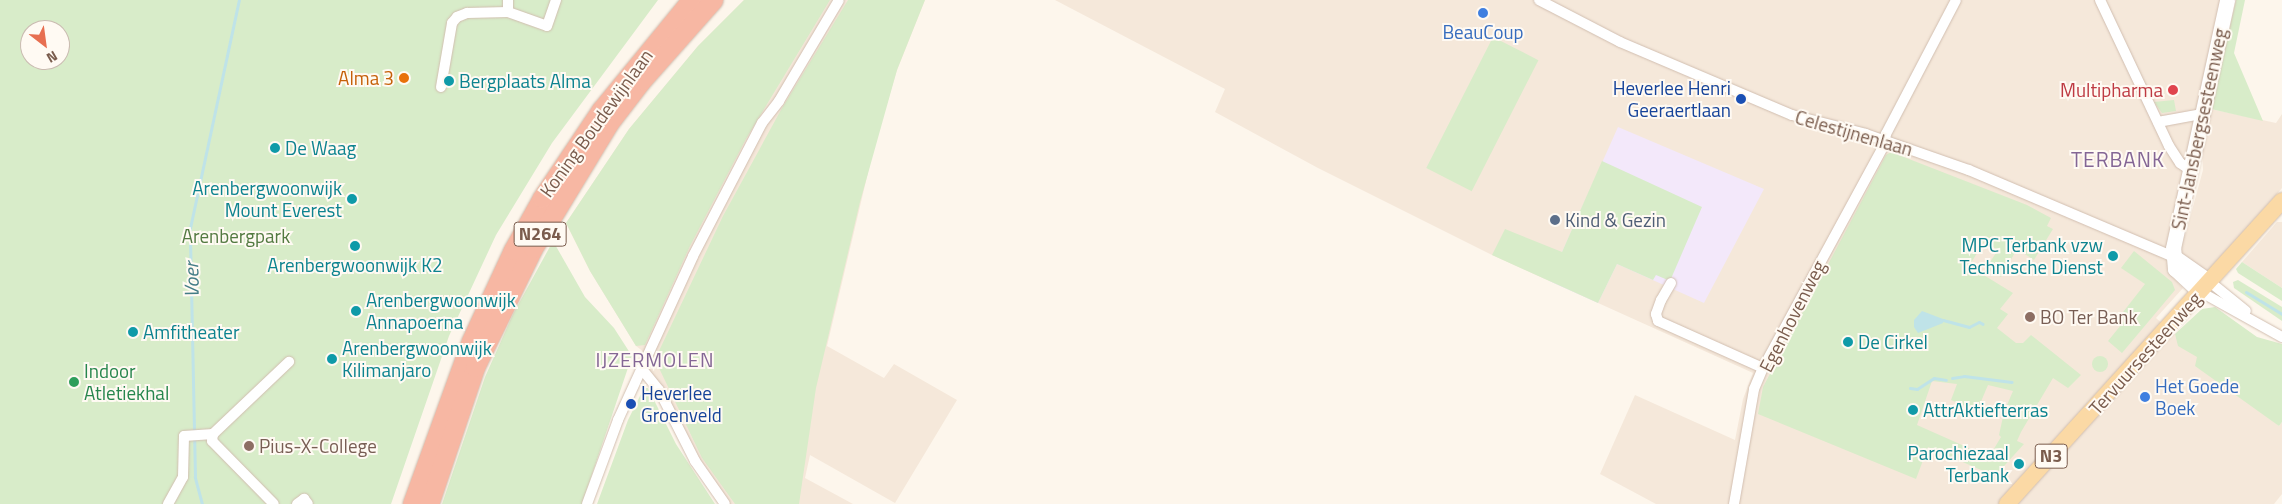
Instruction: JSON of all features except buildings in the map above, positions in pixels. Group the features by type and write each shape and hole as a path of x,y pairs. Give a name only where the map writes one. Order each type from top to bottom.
{"highway":[{"name":"Koning Boudewijnlaan","path":"412,504 450,394 494,289 522,233 601,110 691,0"},
{"name":"Koning Boudewijnlaan","path":"429,504 475,367 533,248 609,123 642,80 713,0"}],"main road":[{"name":"Sint-Jansbergsesteenweg","path":"2174,257 2189,169 2226,0"},
{"name":"Tervuursesteenweg","path":"2007,504 2205,286 2280,208"},
{"path":"2174,257 2175,269 2205,286"}],"street":[{"path":"508,0 508,12"},
{"path":"441,88 452,23 457,17 467,13 508,12 547,26 556,0"},
{"path":"587,504 642,368 693,256 762,123 779,101 839,0"},
{"name":"Celestijnenlaan","path":"1539,0 1620,42 1792,115 1885,140 1969,170 2174,257"},
{"name":"Egenhovenweg","path":"1734,504 1753,395 1764,368 1885,140 1956,0"},
{"path":"2100,0 2158,122 2180,163 2189,169"},
{"path":"2158,122 2202,114"},
{"path":"1671,283 1661,300 1658,321 1764,368"},
{"path":"2205,286 2282,337"},
{"path":"168,504 183,477 184,436 209,434 289,362"},
{"path":"642,368 659,390 695,461 725,504"},
{"path":"209,434 212,441 274,504"},
{"path":"297,504 304,499 308,504"}],"shaded area":[{"path":"744,0 925,0 897,70 875,143 827,346 884,378 894,364 957,400 895,503 810,455 805,478 853,504 725,504 641,368 648,355 636,346 590,271 566,223 629,129 698,46"},
{"path":"1055,0 2227,0 2174,257 2167,271 2183,288 2156,318 2279,426 2282,422 2282,494 2274,504 1656,504 1600,474 1635,395 1735,440 1743,399 1753,373 1492,255 1318,168 1215,112 1225,89"},
{"path":"2211,109 2276,123 2282,114 2282,188 2209,272 2183,256 2180,241 2185,236 2203,170 2202,149"},
{"path":"1618,127 1764,189 1704,303 1617,264 1598,303 1549,281"},
{"path":"2277,222 2282,222 2282,288 2242,262"}],"green space":[{"name":"Arenbergpark","path":"0,0 658,0 552,143 496,235 449,336 391,504 0,504"},
{"path":"744,0 830,0 746,139 690,246 645,345 636,346 590,271 566,223 629,129 698,46"},
{"path":"848,0 925,0 897,70 860,202 816,388 799,504 735,504 702,458 659,368 658,353 723,216 782,108"},
{"path":"2236,0 2245,0 2234,53 2263,121 2211,109"},
{"path":"1493,37 1538,60 1472,191 1426,168"},
{"path":"2174,100 2176,111 2162,113 2154,102"},
{"path":"1891,152 2027,205 2051,218 2047,226 2053,229 2034,260 2017,249 2001,277 1986,268 1998,250 1984,242 1969,266 2013,293 2000,309 2008,314 1997,328 2016,343 2023,343 2031,335 2081,375 2068,388 2053,378 2017,441 2024,444 1995,476 1928,447 1916,479 1758,414 1763,387 1886,155","holes":["1932,381 1957,384 1951,400 1977,411 1988,385 2013,391 2004,412 1999,435 2001,437 1989,457 1917,425"]},
{"path":"1602,161 1702,207 1670,281 1656,275 1653,280 1617,264 1598,303 1492,255 1505,229 1562,252"},
{"path":"553,241 585,297 614,328 632,356 582,504 442,504 485,377 513,314"},
{"path":"2134,251 2172,282 2175,290 2122,353 2108,341 2125,320 2120,316 2145,284 2121,268"},
{"path":"2242,262 2282,288 2282,301 2238,273 2236,269"},
{"path":"2238,280 2282,307 2282,321 2234,288 2233,282"},
{"path":"2215,307 2257,337 2282,344 2282,422 2279,426 2195,366 2197,357 2178,346 2175,334 2202,309"},
{"path":"2100,356 2106,358 2108,364 2106,370 2100,372 2094,370 2092,364 2094,358"},
{"path":"644,388 648,388 676,444 715,504 597,504 628,420"}],"water":[{"path":"1922,311 1943,319 1943,323 1918,333 1914,327 1914,320"}],"waterway":[{"name":"Voer","path":"202,504 195,477 190,228 239,0"},
{"path":"2246,292 2282,314"},
{"path":"1943,320 1969,327 1979,322 1983,324"},
{"path":"1952,378 1964,376 2012,382"},
{"path":"1910,388 1917,389 1934,378 1946,380"}],"place":[{"name":"BeauCoup","path":"1483,13"},
{"name":"Alma 3","path":"404,78"},
{"name":"Bergplaats Alma","path":"449,81"},
{"name":"Multipharma","path":"2173,90"},
{"name":"Heverlee Henri Geeraertlaan","path":"1741,99"},
{"name":"De Waag","path":"275,148"},
{"name":"Arenbergwoonwijk Mount Everest","path":"352,199"},
{"name":"Kind & Gezin","path":"1555,220"},
{"name":"Arenbergwoonwijk K2","path":"355,246"},
{"name":"MPC Terbank vzw Technische Dienst","path":"2113,256"},
{"name":"Arenbergwoonwijk Annapoerna","path":"356,311"},
{"name":"BO Ter Bank","path":"2030,317"},
{"name":"Amfitheater","path":"133,332"},
{"name":"De Cirkel","path":"1848,342"},
{"name":"Arenbergwoonwijk Kilimanjaro","path":"332,359"},
{"name":"Indoor Atletiekhal","path":"74,382"},
{"name":"Het Goede Boek","path":"2145,397"},
{"name":"Heverlee Groenveld","path":"631,404"},
{"name":"AttrAktiefterras","path":"1913,410"},
{"name":"Pius-X-College","path":"249,446"},
{"name":"Parochiezaal Terbank","path":"2019,464"}],"district":[{"name":"TERBANK","path":"2118,159"},
{"name":"IJZERMOLEN","path":"655,359"}]}
